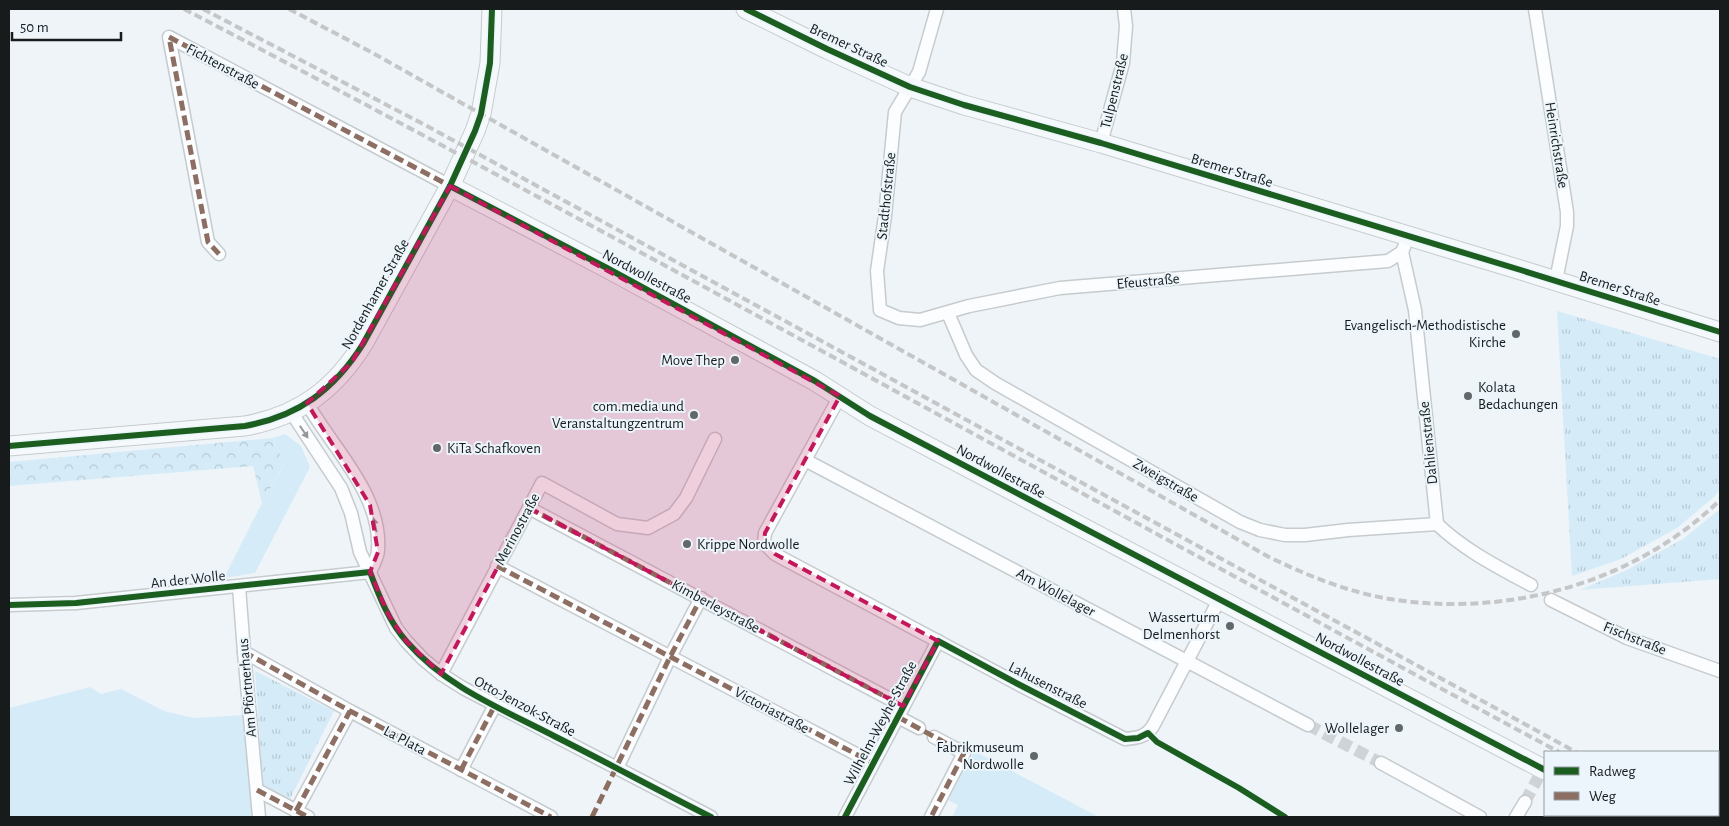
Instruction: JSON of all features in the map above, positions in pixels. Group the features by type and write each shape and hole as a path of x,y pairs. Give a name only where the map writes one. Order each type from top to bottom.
{"street":[{"name":"Nordenhamer Straße","path":"9,446 245,426 280,417 300,407 334,382 352,362 363,344 450,186 476,131 490,63 492,9"},
{"name":"Bremer Straße","path":"746,9 910,87 964,105 1101,143 1405,244 1556,280 1720,332"},
{"name":"Stadthofstraße","path":"880,310 877,271 896,112 919,72 937,9"},
{"name":"Tulpenstraße","path":"1101,143 1123,63 1126,26 1124,9"},
{"name":"Heinrichstraße","path":"1535,9 1567,212 1567,226 1556,280"},
{"name":"Fichtenstraße","path":"219,254 208,242 169,37 450,186"},
{"name":"Nordwollestraße","path":"450,186 815,381 870,416 1542,772"},
{"name":"Efeustraße","path":"880,310 899,318 920,320 969,306 1060,288 1388,261 1405,244"},
{"name":"Dahlienstraße","path":"1405,244 1415,310 1437,524"},
{"name":"Zweigstraße","path":"948,313 966,355 976,370 995,383 1240,522 1260,530 1285,535 1306,535 1437,524"},
{"name":"Lahusenstraße","path":"840,396 765,533 764,543 775,554 1125,739 1138,738 1148,733 1219,600"},
{"name":"Otto-Jenzok-Straße","path":"300,407 297,421 340,488 351,512 360,552 396,628 406,641 441,674 495,705 706,816"},
{"path":"300,407 358,479 370,505 377,532 378,552 370,572"},
{"name":"Merinostraße","path":"441,674 542,483 617,524 648,528 674,514 686,498 716,439"},
{"name":"Am Wollelager","path":"805,460 1308,725"},
{"name":"Kimberleystraße","path":"529,508 701,598 900,711 919,728"},
{"path":"1437,524 1452,539 1467,549 1531,585"},
{"name":"Victoriastraße","path":"497,566 873,763"},
{"name":"An der Wolle","path":"9,605 76,603 370,572"},
{"name":"Am Pförtnerhaus","path":"239,587 259,817"},
{"path":"617,768 670,657 701,598"},
{"name":"Fischstraße","path":"1552,600 1626,638 1720,671"},
{"name":"Wilhelm-Weyhe-Straße","path":"845,817 938,641"},
{"name":"La Plata","path":"244,652 350,711 551,817"},
{"path":"461,770 495,705"},
{"path":"296,811 350,711"},
{"path":"931,817 964,753 934,737"},
{"path":"1381,763 1480,817"},
{"path":"257,790 308,817"},
{"path":"1516,817 1524,802"}],"highlighted area":[{"path":"450,186 840,396 765,533 764,543 775,554 938,641 903,706 529,508 441,674 406,641 388,614 370,572 378,552 370,505 307,403 352,362"}],"green space":[{"path":"1557,311 1720,359 1720,490 1677,528 1621,559 1572,576"},
{"path":"285,434 301,446 310,467 255,573 224,578 262,503 284,465 273,438"},
{"path":"273,438 284,464 262,503 253,466 9,486 9,462"},
{"path":"1720,509 1720,579 1580,590 1627,570 1683,539"},
{"path":"255,671 334,711 289,801 263,788"},
{"path":"90,687 101,694 121,689 164,711 194,718 244,715 252,817 9,817 9,708"},
{"path":"974,751 1099,817 952,817 958,805 948,800"}],"tunnel":[{"path":"1308,725 1381,763"},
{"path":"1525,802 1538,778"}],"railway":[{"path":"184,9 529,192 1557,751"},
{"path":"203,9 427,126 1574,751"},
{"path":"289,9 371,52 1269,557 1298,571 1328,582 1374,596 1434,604 1479,603 1523,598 1567,588 1609,573 1649,553 1686,529 1720,500"}],"marked path":[{"path":"219,254 208,242 169,37 450,186"},
{"path":"529,508 903,706"},
{"path":"497,566 873,763"},
{"path":"592,817 701,598"},
{"path":"244,652 350,711 551,817"},
{"path":"461,770 495,705"},
{"path":"296,811 350,711"},
{"path":"898,717 964,753 931,817"},
{"path":"257,790 308,817"}],"cycle path":[{"path":"9,446 245,426 298,408 327,388 340,375 363,344 450,186 475,131 481,114 490,63 492,9"},
{"path":"746,9 910,87 964,105 1101,143 1720,332"},
{"path":"450,186 607,268 815,381 870,416 1544,769"},
{"path":"9,605 76,603 370,572 395,626 422,658 439,672 496,707 711,817"},
{"path":"845,817 938,641 1125,739 1138,738 1148,733 1157,742 1239,788 1285,817"}],"place":[{"name":"Evangelisch-Methodistische Kirche","path":"1516,334"},
{"name":"Move Thep","path":"735,360"},
{"name":"Kolata Bedachungen","path":"1468,396"},
{"name":"com.media und Veranstaltungzentrum","path":"694,415"},
{"name":"KiTa Schafkoven","path":"437,448"},
{"name":"Krippe Nordwolle","path":"687,544"},
{"name":"Wasserturm Delmenhorst","path":"1230,626"},
{"name":"Wollelager","path":"1399,728"},
{"name":"Fabrikmuseum Nordwolle","path":"1034,756"}]}
